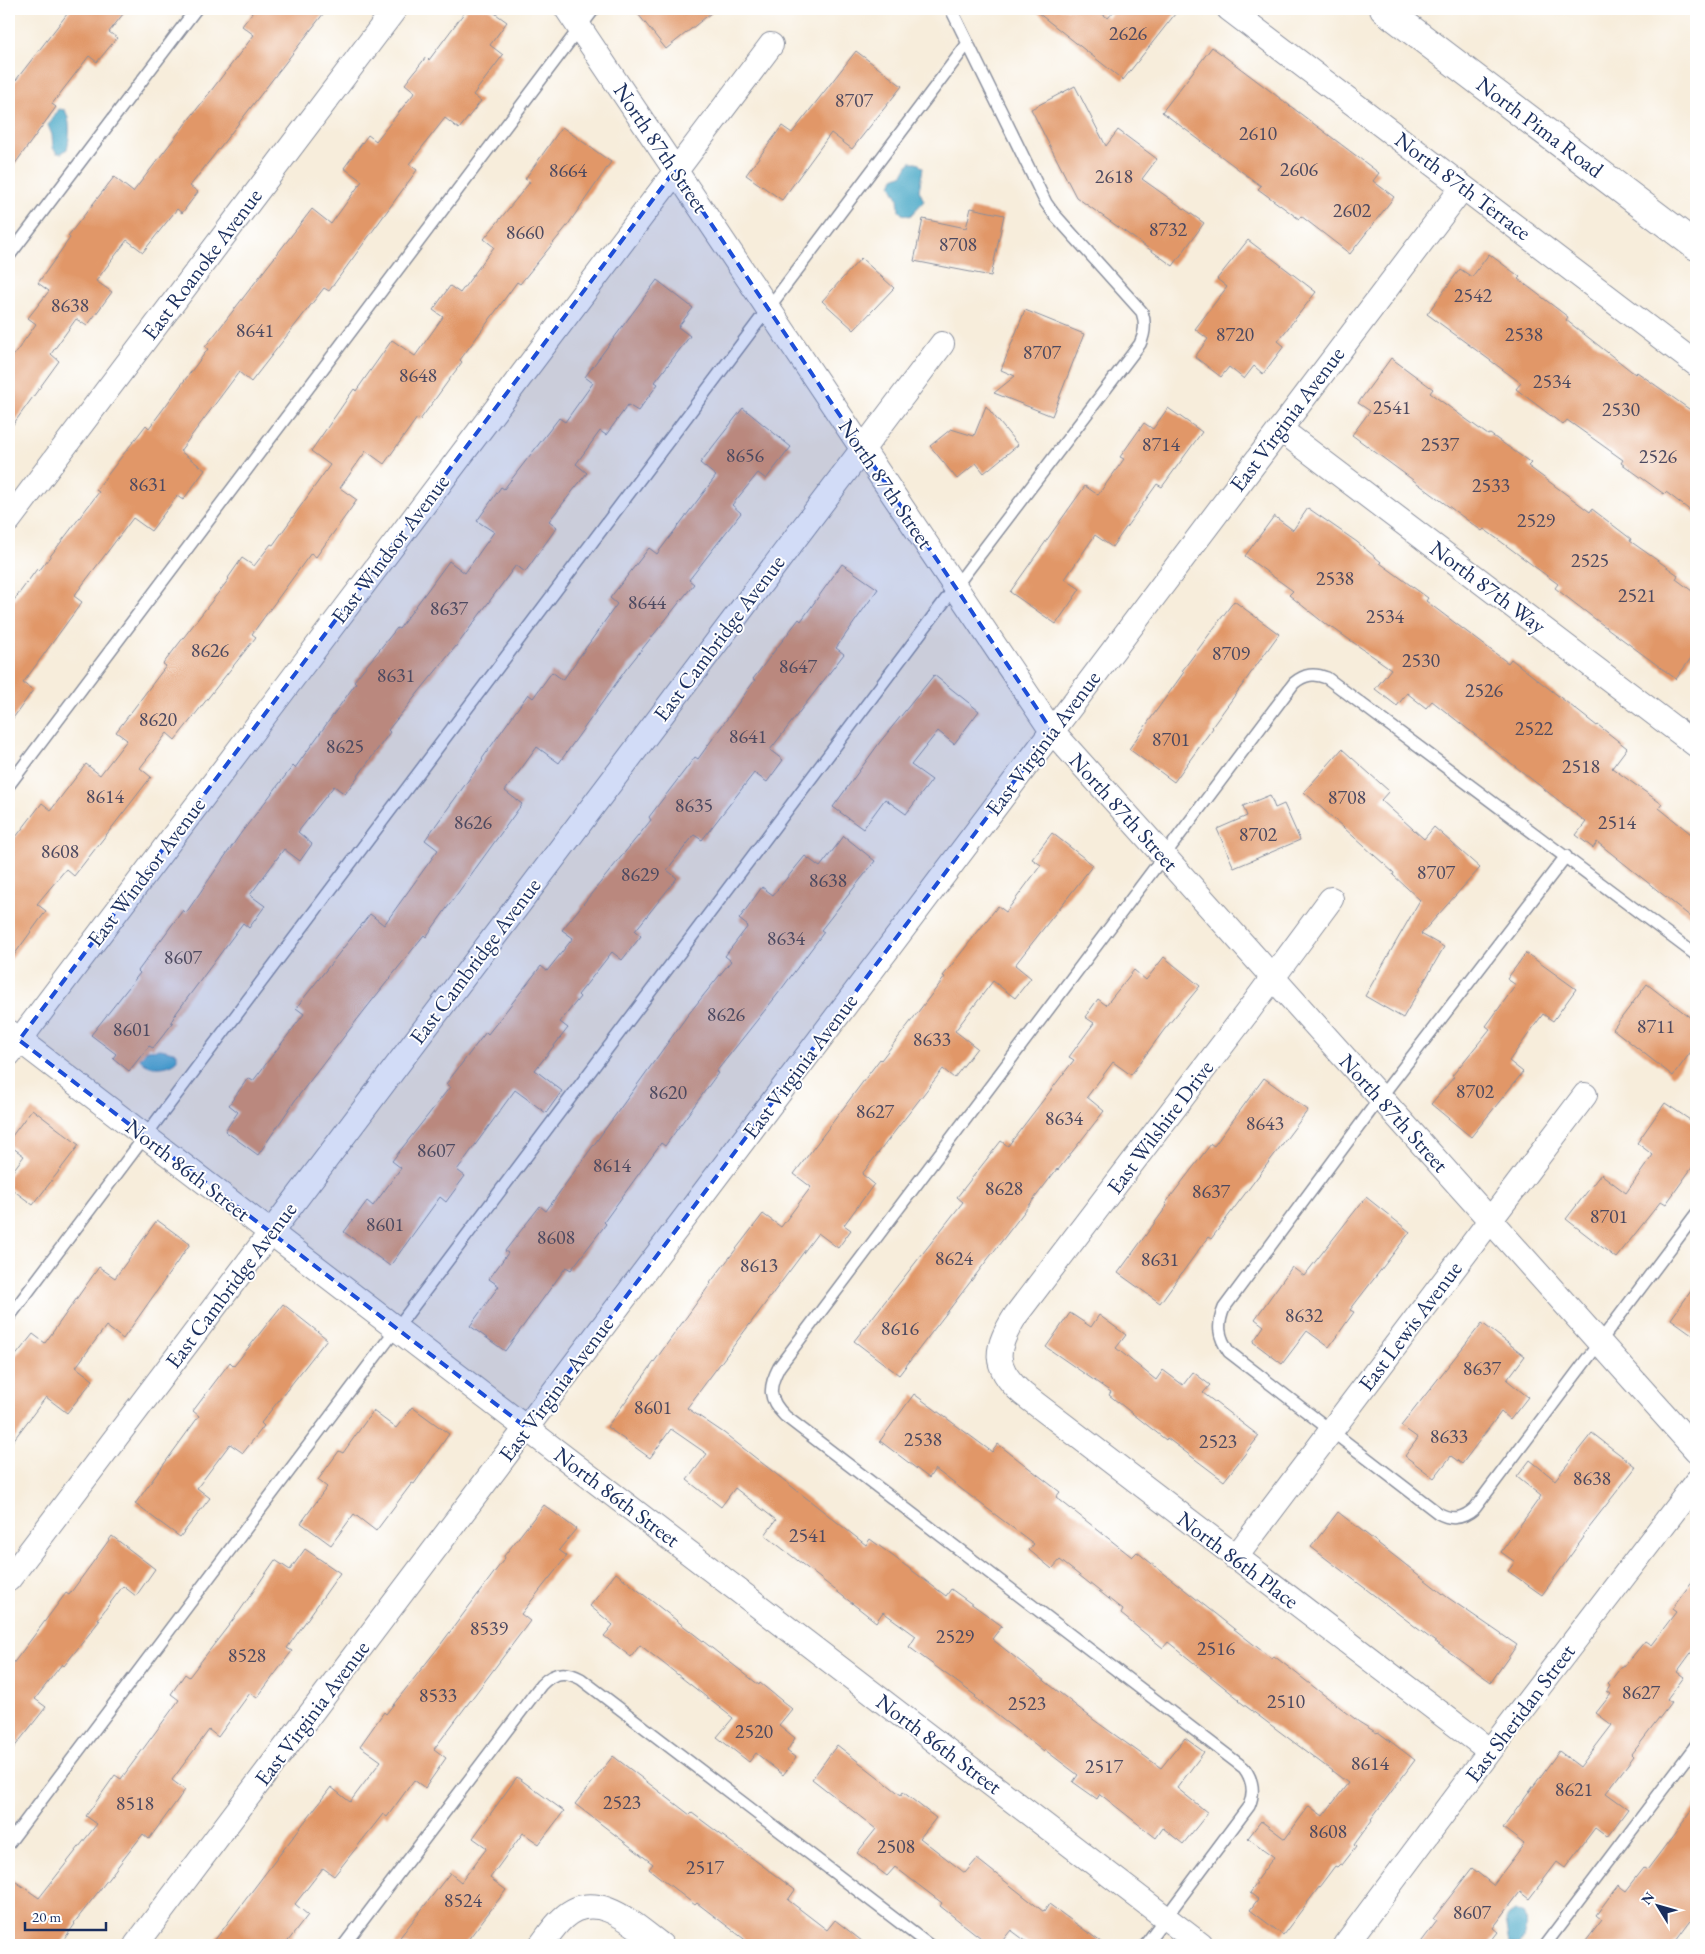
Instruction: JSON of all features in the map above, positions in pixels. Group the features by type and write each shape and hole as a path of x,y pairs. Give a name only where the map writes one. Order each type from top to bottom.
{"main road":[{"name":"North Pima Road","path":"1384,9 1696,246"}],"street":[{"name":"East Roanoke Avenue","path":"9,520 395,9"},
{"name":"North 87th Terrace","path":"1229,9 1696,364"},
{"name":"North 87th Street","path":"573,18 1052,730 1696,1450"},
{"name":"East Windsor Avenue","path":"12,1042 771,45"},
{"name":"East Virginia Avenue","path":"136,1945 1463,187"},
{"name":"East Cambridge Avenue","path":"9,1580 942,344"},
{"name":"North 87th Way","path":"1280,429 1696,745"},
{"name":"East Wilshire Drive","path":"999,1359 1000,1342 1016,1315 1331,899"},
{"name":"North 86th Street","path":"12,1042 145,1137 1201,1945"},
{"name":"East Lewis Avenue","path":"1235,1558 1585,1095"},
{"name":"North 86th Place","path":"999,1359 1004,1373 1012,1385 1023,1394 1235,1558 1490,1751"},
{"name":"East Sheridan Street","path":"1345,1945 1490,1751 1696,1482"},
{"path":"541,1945 564,1916 587,1906 599,1906 610,1909 661,1945"}],"lane":[{"path":"9,256 196,9"},
{"path":"9,784 573,18 594,9"},
{"path":"9,1843 1140,344 1144,334 1145,323 1142,312 1046,203 951,9"},
{"path":"9,1317 968,43"},
{"path":"1145,1945 1249,1806 1253,1797 1250,1776 1236,1762 785,1416 776,1406 771,1394 772,1381 779,1367 1294,683 1302,677 1311,674 1327,678 1696,955"},
{"path":"1566,856 1380,1098 1224,1308 1218,1331 1222,1342 1229,1352 1438,1513 1447,1518 1457,1518 1466,1515 1474,1508 1696,1214"},
{"path":"344,1945 541,1685 549,1677 560,1673 571,1674 581,1679 929,1945"},
{"path":"1546,1945 1696,1745"}],"highlighted area":[{"path":"675,170 1052,731 527,1428 19,1040"}],"water":[{"path":"59,109 65,110 69,124 67,149 62,153 57,153 53,148 52,135 48,125"},
{"path":"910,162 917,162 923,168 919,190 924,201 910,216 899,211 898,198 891,185 894,178 903,174"},
{"path":"161,1049 177,1053 177,1061 168,1066 152,1067 143,1063 140,1059 147,1050"},
{"path":"1515,1911 1523,1913 1525,1916 1525,1929 1520,1945 1510,1945 1506,1919"}],"building":[{"path":"71,9 127,9 109,32 117,38 97,62 89,56 52,104 56,107 9,172 9,89"},
{"path":"255,9 327,9 190,186 198,192 182,213 177,209 143,252 127,240 96,281 112,292 87,326 76,319 51,354 59,361 9,430 9,362 36,324 28,318 49,291 38,283 70,238 68,236 114,177 133,192 254,35 242,26"},
{"path":"467,9 489,9 507,22 490,45 503,55 473,95 481,101 459,129 445,118 409,164 417,170 329,291 324,288 251,382 239,372 180,451 205,470 183,500 177,496 151,531 133,518 74,596 82,602 23,683 33,690 9,724 9,607 99,492 96,490 146,425 149,428 208,349 205,347 312,209 331,224 362,181 344,168 368,135 376,141 415,92 405,84 426,57 429,60"},
{"path":"634,9 716,9 666,49"},
{"path":"1033,9 1095,9 1108,18 1116,9 1179,9 1123,80"},
{"path":"1212,47 1379,173 1373,181 1394,197 1350,254 1301,216 1299,219 1258,189 1261,186 1162,112"},
{"path":"856,51 902,86 852,149 831,133 782,200 746,175 782,126 792,133"},
{"path":"1075,86 1106,146 1118,130 1157,159 1142,179 1204,223 1173,266 1076,197 1031,109"},
{"path":"562,127 611,162 567,226 520,284 517,282 460,360 462,362 420,420 417,418 384,464 366,451 340,488 357,500 316,557 311,553 252,634 256,637 175,740 167,733 140,768 151,777 74,876 66,869 37,904 46,911 9,962 9,846 42,803 51,810 86,764 100,775 127,740 116,732 166,666 163,664 229,579 242,558 254,566 271,544 273,545 330,465 311,451 354,389 356,391 392,340 415,356 443,317 433,310 450,286 460,293 494,247 484,239 530,182 525,179"},
{"path":"971,208 1004,215 991,276 914,261 923,219 966,228"},
{"path":"1248,240 1316,292 1278,341 1284,346 1263,374 1254,366 1244,379 1229,367 1221,377 1195,357 1208,339 1195,329 1227,287 1217,279"},
{"path":"1489,254 1568,317 1566,320 1635,374 1637,372 1696,414 1696,515 1666,492 1664,494 1621,463 1623,460 1567,420 1563,425 1516,389 1521,383 1427,314 1460,269 1472,277"},
{"path":"861,258 894,288 854,330 822,301"},
{"path":"657,280 693,308 678,327 690,336 655,382 658,384 638,411 628,405 606,435 600,431 576,464 587,473 549,521 557,527 525,572 516,565 461,640 388,730 390,732 345,794 334,786 298,832 312,844 300,861 284,849 250,895 265,906 249,928 243,923 177,1012 171,1022 173,1023 153,1048 149,1046 129,1071 113,1058 116,1054 91,1035 140,973 138,971 183,910 186,913 241,833 293,766 295,768 356,683 354,681 397,628 399,629 449,561 465,573 494,532 477,521 501,487 504,489 559,418 565,422 593,383 585,377"},
{"path":"1025,310 1084,334 1052,416 994,393 1015,376 1001,370"},
{"path":"1391,358 1433,389 1430,393 1531,463 1528,466 1590,512 1592,509 1631,539 1630,541 1678,575 1676,579 1696,594 1696,651 1676,679 1555,588 1558,584 1484,529 1482,531 1352,435 1370,411 1358,403"},
{"path":"986,406 1018,445 984,473 976,463 957,479 930,446 951,429 974,436"},
{"path":"743,408 791,447 766,479 758,473 732,505 741,513 689,580 694,584 627,668 559,763 537,747 505,791 522,804 426,937 424,935 296,1099 258,1155 225,1131 238,1112 229,1105 248,1078 253,1081 304,1014 296,1008 370,914 384,925 438,850 425,840 528,694 533,698 552,672 563,680 617,604 610,598 649,548 657,554 716,476 700,463"},
{"path":"1168,408 1202,432 1162,487 1157,484 1112,547 1095,535 1065,579 1080,589 1056,624 1010,592 1085,486 1098,495 1124,459 1120,457 1144,423 1153,429"},
{"path":"1308,508 1357,542 1380,563 1428,598 1426,601 1508,663 1511,659 1627,748 1612,768 1662,804 1659,808 1696,838 1696,921 1597,842 1593,848 1576,835 1586,822 1432,701 1426,708 1407,693 1397,706 1375,689 1391,669 1329,627 1289,595 1293,591 1245,556 1274,516 1293,530"},
{"path":"842,564 878,589 836,648 844,654 770,750 783,760 767,782 754,773 702,840 694,835 667,870 677,878 635,931 641,936 622,960 612,952 578,995 580,997 560,1022 568,1028 535,1070 562,1091 546,1113 515,1090 457,1170 465,1176 446,1202 440,1197 390,1266 344,1232 367,1201 373,1206 401,1168 392,1161 450,1087 446,1084 486,1032 488,1034 541,966 547,971 573,938 562,930 651,820 649,817 695,757 698,759 755,680 753,679 799,619 801,621"},
{"path":"1234,601 1279,634 1174,782 1129,749 1184,672 1182,671"},
{"path":"934,675 979,711 954,744 938,731 911,765 932,780 906,814 885,799 863,829 833,807 880,742"},
{"path":"1342,749 1389,791 1381,800 1424,839 1434,827 1480,868 1421,934 1444,947 1403,1018 1365,996 1420,900 1393,875 1394,873 1304,792"},
{"path":"1270,795 1275,808 1284,804 1300,840 1234,868 1217,829 1247,816 1243,806"},
{"path":"1052,833 1093,865 1015,965 1031,978 1015,998 993,981 955,1031 977,1048 954,1078 943,1069 862,1174 874,1184 844,1225 851,1230 838,1248 818,1233 687,1408 724,1433 866,1545 870,1539 946,1596 951,1589 1002,1626 992,1639 1094,1720 1161,1768 1185,1738 1204,1752 1177,1788 1208,1813 1183,1844 1163,1828 1156,1838 1100,1794 1097,1799 1073,1782 1078,1775 1045,1750 1044,1752 975,1698 976,1696 909,1647 916,1636 883,1612 876,1622 765,1535 776,1520 735,1488 721,1507 687,1480 707,1454 671,1429 650,1458 607,1427 710,1283 763,1214 781,1227 811,1187 794,1174 998,906 1006,912 1041,865 1032,859"},
{"path":"844,836 875,861 821,930 824,932 777,995 716,1072 718,1073 665,1146 661,1143 604,1222 606,1224 571,1270 566,1267 505,1351 470,1326 499,1286 489,1279 508,1253 505,1251 540,1206 546,1211 687,1016 731,961 725,956 748,926 739,919 762,887 773,895 805,856 820,867"},
{"path":"1526,953 1576,989 1553,1021 1543,1014 1509,1061 1523,1072 1471,1137 1431,1104 1490,1029 1486,1026 1516,985 1507,979"},
{"path":"1164,957 1200,986 1131,1075 1113,1062 1087,1097 1104,1111 1057,1169 899,1375 854,1341 963,1202 957,1197 1001,1141 1008,1146 1074,1060 1069,1057 1094,1023 1085,1017 1098,999 1106,1005 1134,970 1146,980"},
{"path":"1647,984 1696,1022 1696,1045 1673,1076 1613,1029"},
{"path":"1264,1078 1308,1110 1211,1239 1208,1237 1160,1303 1118,1273 1167,1206 1165,1204 1211,1144 1214,1146"},
{"path":"1665,1103 1696,1124 1696,1162 1666,1204 1661,1201 1616,1258 1566,1219 1601,1174 1626,1193 1653,1155 1637,1143"},
{"path":"32,1109 79,1145 33,1205 9,1187 9,1176 24,1156 9,1145 9,1140"},
{"path":"1366,1197 1410,1232 1350,1310 1354,1312 1329,1347 1307,1331 1282,1364 1253,1342 1264,1326 1255,1319 1292,1267 1304,1276"},
{"path":"157,1220 190,1244 123,1339 106,1326 76,1367 93,1380 67,1413 46,1397 9,1446 9,1364 33,1334 45,1343 99,1267 115,1278"},
{"path":"1696,1284 1696,1337 1671,1319"},
{"path":"283,1304 327,1339 261,1423 264,1426 243,1453 230,1444 197,1488 210,1498 180,1537 135,1504 199,1416 193,1411 230,1362 234,1366"},
{"path":"1070,1313 1091,1327 1099,1315 1126,1335 1116,1348 1156,1380 1163,1370 1183,1385 1193,1372 1210,1385 1203,1393 1259,1436 1224,1481 1167,1438 1166,1440 1109,1395 1111,1392 1046,1347"},
{"path":"1482,1323 1525,1356 1507,1380 1528,1397 1510,1420 1501,1412 1462,1464 1451,1456 1434,1478 1405,1456 1418,1438 1401,1426"},
{"path":"914,1394 992,1452 998,1444 1060,1492 1056,1497 1132,1557 1137,1552 1272,1659 1274,1656 1359,1722 1378,1732 1415,1760 1371,1819 1354,1845 1356,1847 1342,1865 1335,1866 1283,1935 1250,1910 1258,1899 1250,1893 1257,1883 1255,1882 1274,1857 1248,1838 1261,1821 1285,1839 1309,1806 1323,1816 1348,1783 1239,1701 1168,1642 1163,1648 1121,1614 1123,1610 1060,1560 1052,1569 1029,1550 1034,1544 935,1469 929,1478 880,1441"},
{"path":"412,1407 449,1434 414,1484 412,1483 376,1531 354,1514 331,1545 301,1523 327,1487 318,1480 339,1451 343,1453 373,1411 396,1428"},
{"path":"1592,1433 1636,1467 1582,1536 1584,1537 1542,1595 1508,1571 1515,1562 1501,1552 1541,1496 1517,1477 1530,1460 1555,1480"},
{"path":"544,1505 576,1529 559,1550 567,1556 521,1614 530,1621 434,1749 446,1758 425,1788 414,1780 387,1817 383,1814 334,1876 323,1868 295,1904 308,1915 285,1945 211,1945 331,1787 350,1802 381,1761 360,1746 384,1712 386,1714 438,1648 505,1558 504,1556"},
{"path":"1338,1512 1447,1597 1517,1645 1491,1682 1311,1547"},
{"path":"112,1536 155,1569 136,1596 123,1586 98,1619 100,1620 35,1699 46,1707 9,1754 9,1669 66,1593 69,1595"},
{"path":"305,1549 340,1573 287,1648 292,1651 257,1698 250,1693 218,1737 209,1730 172,1780 185,1790 149,1839 143,1834 74,1923 60,1945 9,1945 9,1877 39,1898 97,1824 86,1816 115,1775 121,1779 179,1700 171,1694 185,1674 189,1677 239,1612 275,1560 290,1570"},
{"path":"616,1573 792,1709 779,1725 795,1738 787,1751 796,1758 783,1775 756,1753 749,1762 717,1737 733,1718 640,1645 631,1657 604,1636 613,1625 590,1606"},
{"path":"1696,1576 1696,1646 1677,1672 1684,1677 1667,1700 1671,1703 1632,1754 1634,1756 1606,1793 1628,1809 1607,1837 1595,1828 1565,1868 1557,1862 1529,1899 1520,1892 1493,1928 1498,1932 1488,1945 1419,1945 1437,1921 1433,1919 1472,1868 1493,1885 1524,1844 1503,1828 1559,1751 1580,1767 1612,1725 1596,1713 1611,1694 1607,1691 1610,1686 1608,1684 1645,1641 1651,1645 1676,1612 1672,1609"},
{"path":"837,1745 901,1795 903,1792 936,1818 920,1838 965,1873 977,1859 1044,1912 1049,1904 1105,1945 1031,1945 1011,1930 999,1945 990,1945 940,1906 942,1903 895,1867 887,1876 857,1853 876,1829 812,1779"},
{"path":"613,1756 690,1815 692,1813 795,1890 788,1900 827,1930 835,1920 867,1945 752,1945 697,1903 695,1905 649,1869 653,1864 575,1804"},
{"path":"517,1777 564,1811 539,1844 523,1833 490,1878 506,1890 464,1945 394,1945 450,1873 461,1882 487,1848 473,1838"},
{"path":"1696,1805 1696,1914 1673,1945 1583,1945 1602,1920 1596,1915 1618,1885 1626,1891 1644,1868 1647,1870"}]}
